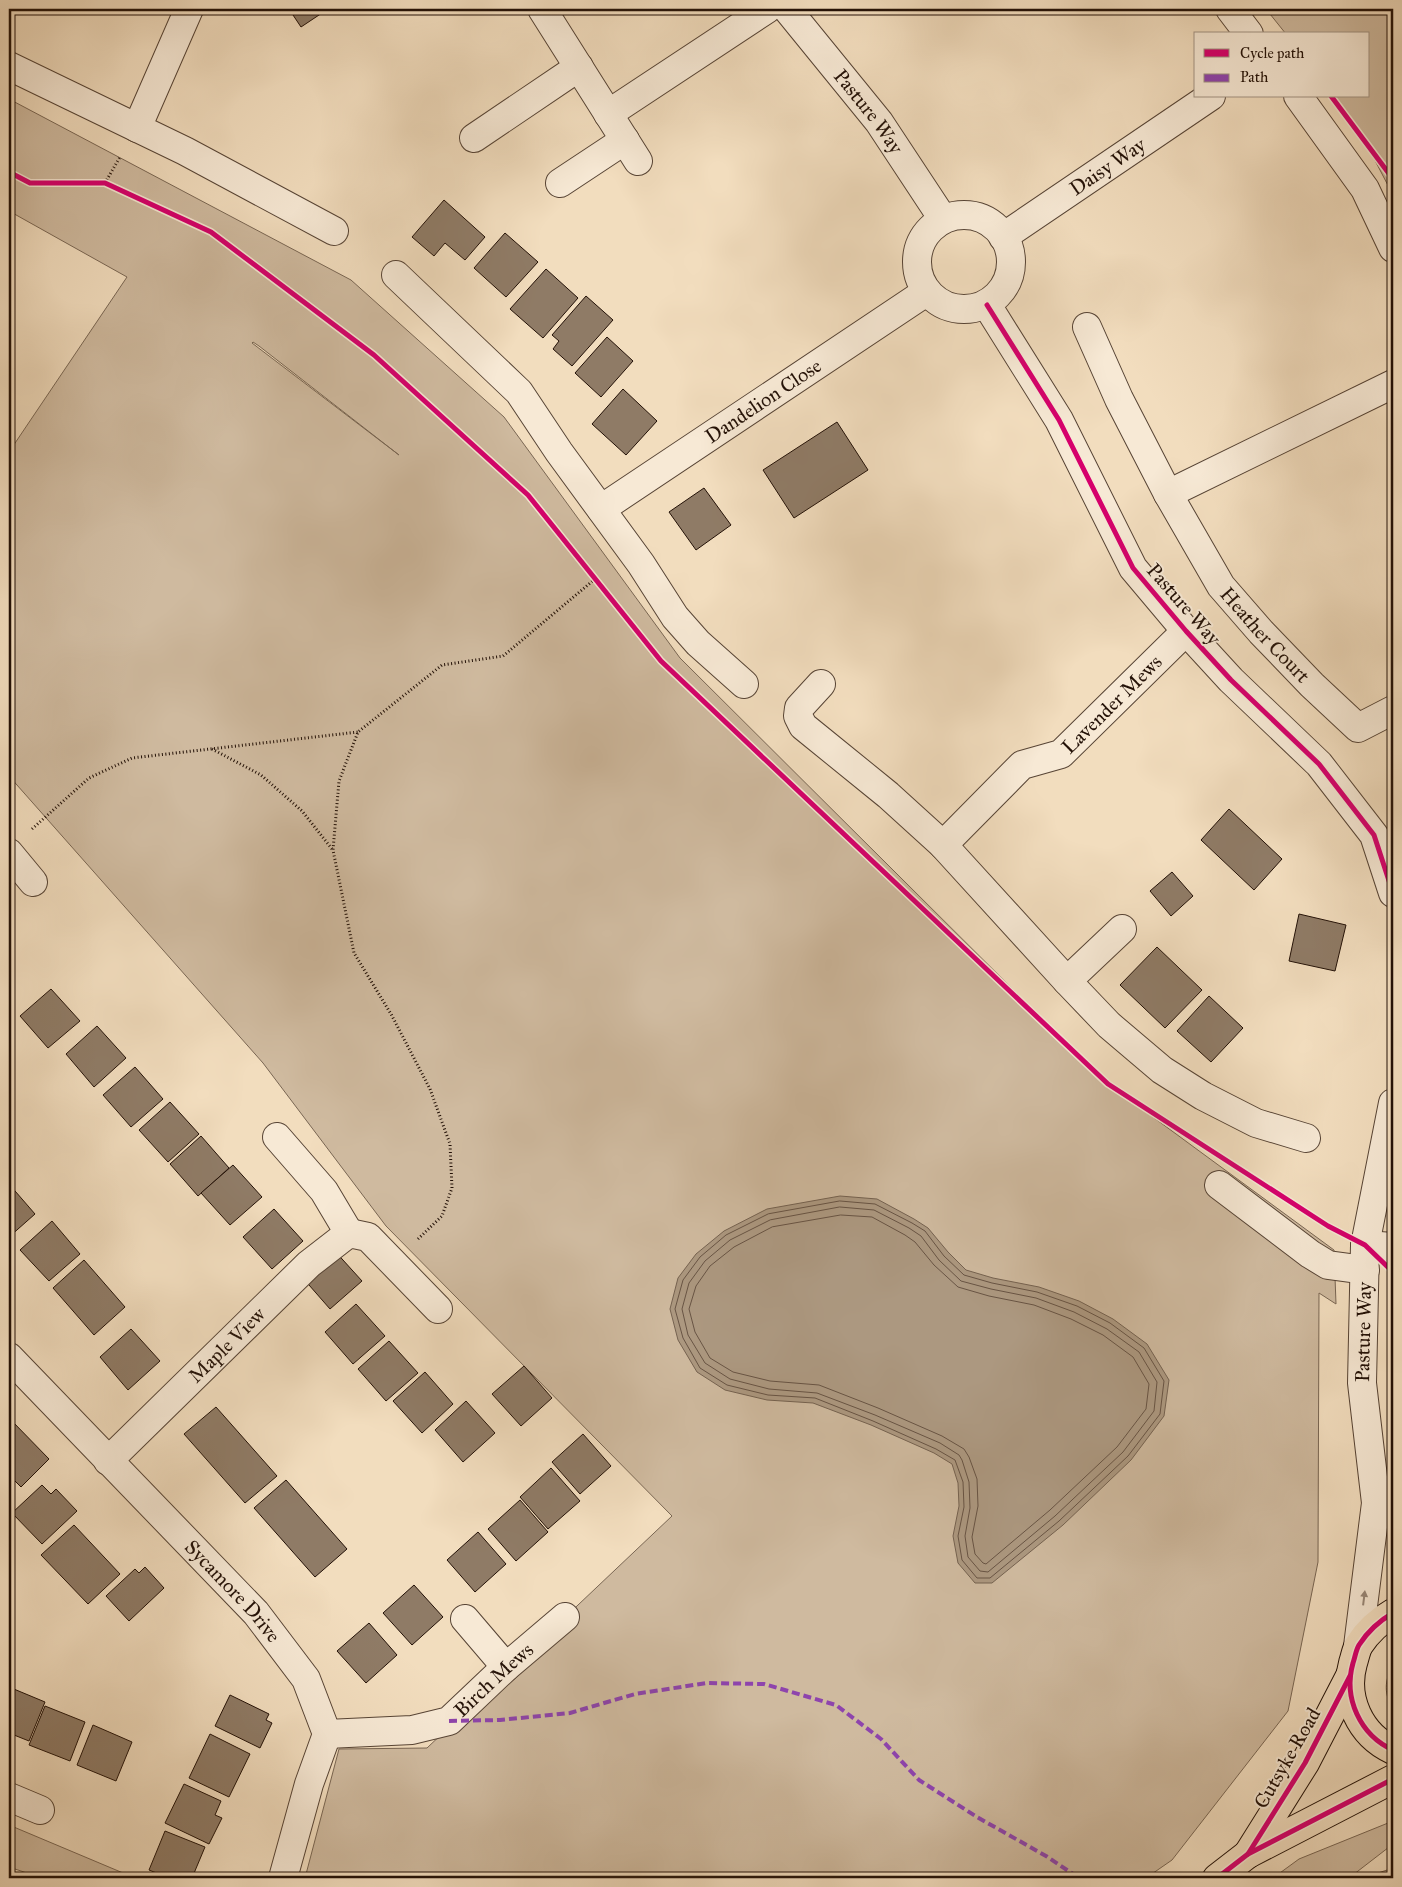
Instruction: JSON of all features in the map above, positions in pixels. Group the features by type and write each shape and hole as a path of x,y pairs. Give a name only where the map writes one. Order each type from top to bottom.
{"main road":[{"path":"1393,1613 1378,1622 1358,1646 1350,1676 1351,1700 1363,1726 1381,1745 1393,1750"},
{"name":"Cutsyke Road","path":"1248,1854 1305,1763 1350,1676"},
{"name":"Cutsyke Road","path":"1217,1878 1248,1854 1393,1779"}],"street":[{"path":"137,128 189,9"},
{"path":"542,9 631,150 560,183"},
{"path":"608,114 767,9"},
{"name":"Pasture Way","path":"787,9 879,122 943,219"},
{"path":"1230,9 1247,32"},
{"path":"9,66 184,151 334,231"},
{"path":"474,138 579,67"},
{"name":"Daisy Way","path":"1003,237 1208,98"},
{"path":"1303,102 1365,189 1393,248"},
{"path":"959,215 983,218 997,227 1010,248 1012,264 1008,281 1001,293 987,305 964,310 948,307 926,292 919,277 916,264 919,247 926,233 943,219 959,215"},
{"path":"396,275 519,392 559,452 641,564 675,617 698,643 744,684"},
{"name":"Dandelion Close","path":"601,509 926,292"},
{"name":"Pasture Way","path":"987,305 1059,420 1133,568 1186,631 1231,680 1319,764 1374,835 1393,894"},
{"name":"Heather Court","path":"1087,327 1119,399 1168,494 1222,586 1261,632 1312,685 1358,728 1393,710"},
{"path":"1168,494 1393,384"},
{"name":"Lavender Mews","path":"943,846 1022,765 1061,754 1186,631"},
{"path":"821,684 799,708 798,716 803,726 888,795 943,846 1109,1025 1162,1070 1203,1096 1256,1123 1306,1138"},
{"path":"9,853 34,882"},
{"path":"1067,981 1122,929"},
{"name":"Pasture Way","path":"1358,1646 1376,1503 1362,1383 1365,1258 1393,1103"},
{"path":"276,1137 324,1191 349,1234 368,1237 438,1310"},
{"path":"1218,1185 1310,1254 1328,1265 1365,1258 1393,1247"},
{"name":"Maple View","path":"108,1461 309,1264 349,1234"},
{"name":"Sycamore Drive","path":"13,1369 108,1461 256,1613 306,1680 327,1734"},
{"name":"Pasture Way","path":"1376,1503 1393,1527"},
{"name":"Birch Mews","path":"327,1734 412,1730 449,1720 506,1667 565,1617"},
{"path":"465,1619 506,1667"},
{"path":"283,1878 309,1784 327,1734"},
{"path":"9,1797 40,1810"}],"path":[{"path":"96,183 105,183 114,187"},
{"path":"590,572 601,586"},
{"path":"394,1262 442,1216 452,1188 450,1144 430,1089 391,1014 354,953 333,850 339,781 358,732 442,664 503,656 595,579"},
{"path":"31,830 89,778 132,758 358,732"},
{"path":"211,748 261,775 302,811 333,850"}],"shaded area":[{"path":"1266,9 1393,9 1393,195 1356,124 1336,98 1370,98 1370,32 1284,32"},
{"path":"9,99 351,280 504,417 680,658 1108,1084 1334,1250 1336,1304 1319,1293 1318,1562 1288,1711 1172,1860 1146,1878 305,1878 339,1749 427,1748 672,1516 386,1226 263,1063 9,776 9,452 127,277 9,211","holes":["252,343 259,346 399,455"]},
{"path":"1393,1666 1393,1709 1386,1688"},
{"path":"1393,1821 1393,1844 1349,1878 1273,1878 1299,1859"},
{"path":"9,1825 135,1878 35,1878 9,1867"},
{"path":"1393,1868 1393,1878 1365,1878 1366,1877"}],"water":[{"path":"840,1196 877,1199 914,1219 928,1228 966,1270 993,1278 1039,1287 1079,1301 1113,1319 1147,1344 1169,1380 1164,1416 1131,1460 1063,1525 992,1583 975,1583 958,1563 953,1536 959,1506 958,1483 952,1464 934,1453 871,1425 813,1403 767,1400 725,1390 697,1372 678,1340 670,1309 678,1278 696,1254 724,1231 767,1209"}],"building":[{"path":"289,9 328,9 301,27"},
{"path":"444,200 485,237 465,260 445,243 434,256 412,237"},
{"path":"505,233 538,262 506,297 474,268"},
{"path":"546,269 578,298 543,338 510,309"},
{"path":"586,296 613,320 572,366 553,349 559,341 552,335"},
{"path":"607,337 633,361 601,397 575,373"},
{"path":"623,389 657,421 626,455 592,424"},
{"path":"837,422 868,470 794,518 763,470"},
{"path":"704,488 731,525 696,550 669,512"},
{"path":"1229,809 1282,859 1254,890 1201,840"},
{"path":"1172,872 1193,896 1171,916 1150,891"},
{"path":"1299,914 1346,925 1335,971 1289,961"},
{"path":"1157,947 1202,990 1165,1028 1120,985"},
{"path":"51,989 80,1021 48,1048 20,1016"},
{"path":"1209,996 1243,1028 1211,1062 1177,1031"},
{"path":"97,1026 126,1058 94,1087 66,1054"},
{"path":"135,1067 163,1099 131,1127 103,1095"},
{"path":"170,1102 199,1134 168,1162 139,1130"},
{"path":"201,1136 229,1168 198,1196 170,1164"},
{"path":"233,1165 262,1197 230,1225 201,1193"},
{"path":"9,1184 35,1214 9,1237"},
{"path":"274,1209 303,1241 272,1269 243,1237"},
{"path":"52,1221 80,1254 49,1281 20,1250"},
{"path":"333,1249 362,1281 330,1309 302,1277"},
{"path":"84,1260 125,1307 94,1335 53,1288"},
{"path":"356,1304 385,1336 353,1364 325,1332"},
{"path":"131,1329 160,1361 128,1390 100,1357"},
{"path":"389,1341 418,1373 386,1401 358,1369"},
{"path":"524,1366 552,1398 521,1426 492,1394"},
{"path":"425,1372 453,1404 422,1433 393,1401"},
{"path":"466,1401 495,1433 463,1462 435,1430"},
{"path":"216,1407 277,1476 245,1503 184,1434"},
{"path":"11,1420 49,1459 21,1487 9,1475 9,1422"},
{"path":"583,1434 611,1466 580,1494 552,1462"},
{"path":"551,1468 580,1501 548,1529 520,1497"},
{"path":"286,1480 347,1549 315,1577 254,1508"},
{"path":"42,1485 51,1494 56,1489 77,1511 42,1544 12,1513"},
{"path":"520,1500 548,1532 516,1561 488,1529"},
{"path":"74,1525 120,1574 88,1604 41,1555"},
{"path":"478,1532 506,1564 475,1592 447,1560"},
{"path":"145,1567 164,1588 129,1621 106,1596 135,1569 139,1573"},
{"path":"414,1585 443,1617 412,1645 383,1613"},
{"path":"369,1623 397,1655 366,1683 337,1651"},
{"path":"9,1687 45,1702 29,1741 9,1733"},
{"path":"230,1695 269,1714 266,1720 272,1723 260,1748 215,1726"},
{"path":"45,1706 85,1722 70,1761 29,1745"},
{"path":"93,1725 132,1742 116,1781 77,1765"},
{"path":"210,1734 250,1754 229,1797 189,1778"},
{"path":"184,1784 221,1801 215,1815 222,1818 209,1844 165,1823"},
{"path":"165,1831 205,1847 192,1878 169,1878 149,1870"}],"marked path":[{"path":"449,1721 500,1720 570,1713 635,1694 707,1683 764,1684 836,1705 881,1739 919,1780 977,1817 1046,1856 1079,1878"}],"cycle path":[{"path":"1332,98 1393,179"},
{"path":"9,172 30,183 105,183 211,232 374,355 528,495 661,661 1108,1084 1328,1226 1365,1245 1393,1272"},
{"path":"987,305 1059,420 1133,568 1186,631 1231,680 1319,764 1374,835 1393,893"},
{"path":"1393,1613 1374,1627 1359,1645 1350,1676 1353,1702 1363,1725 1371,1735 1393,1750"},
{"path":"1248,1854 1305,1763 1350,1676"},
{"path":"1217,1878 1248,1854 1393,1779"}]}
